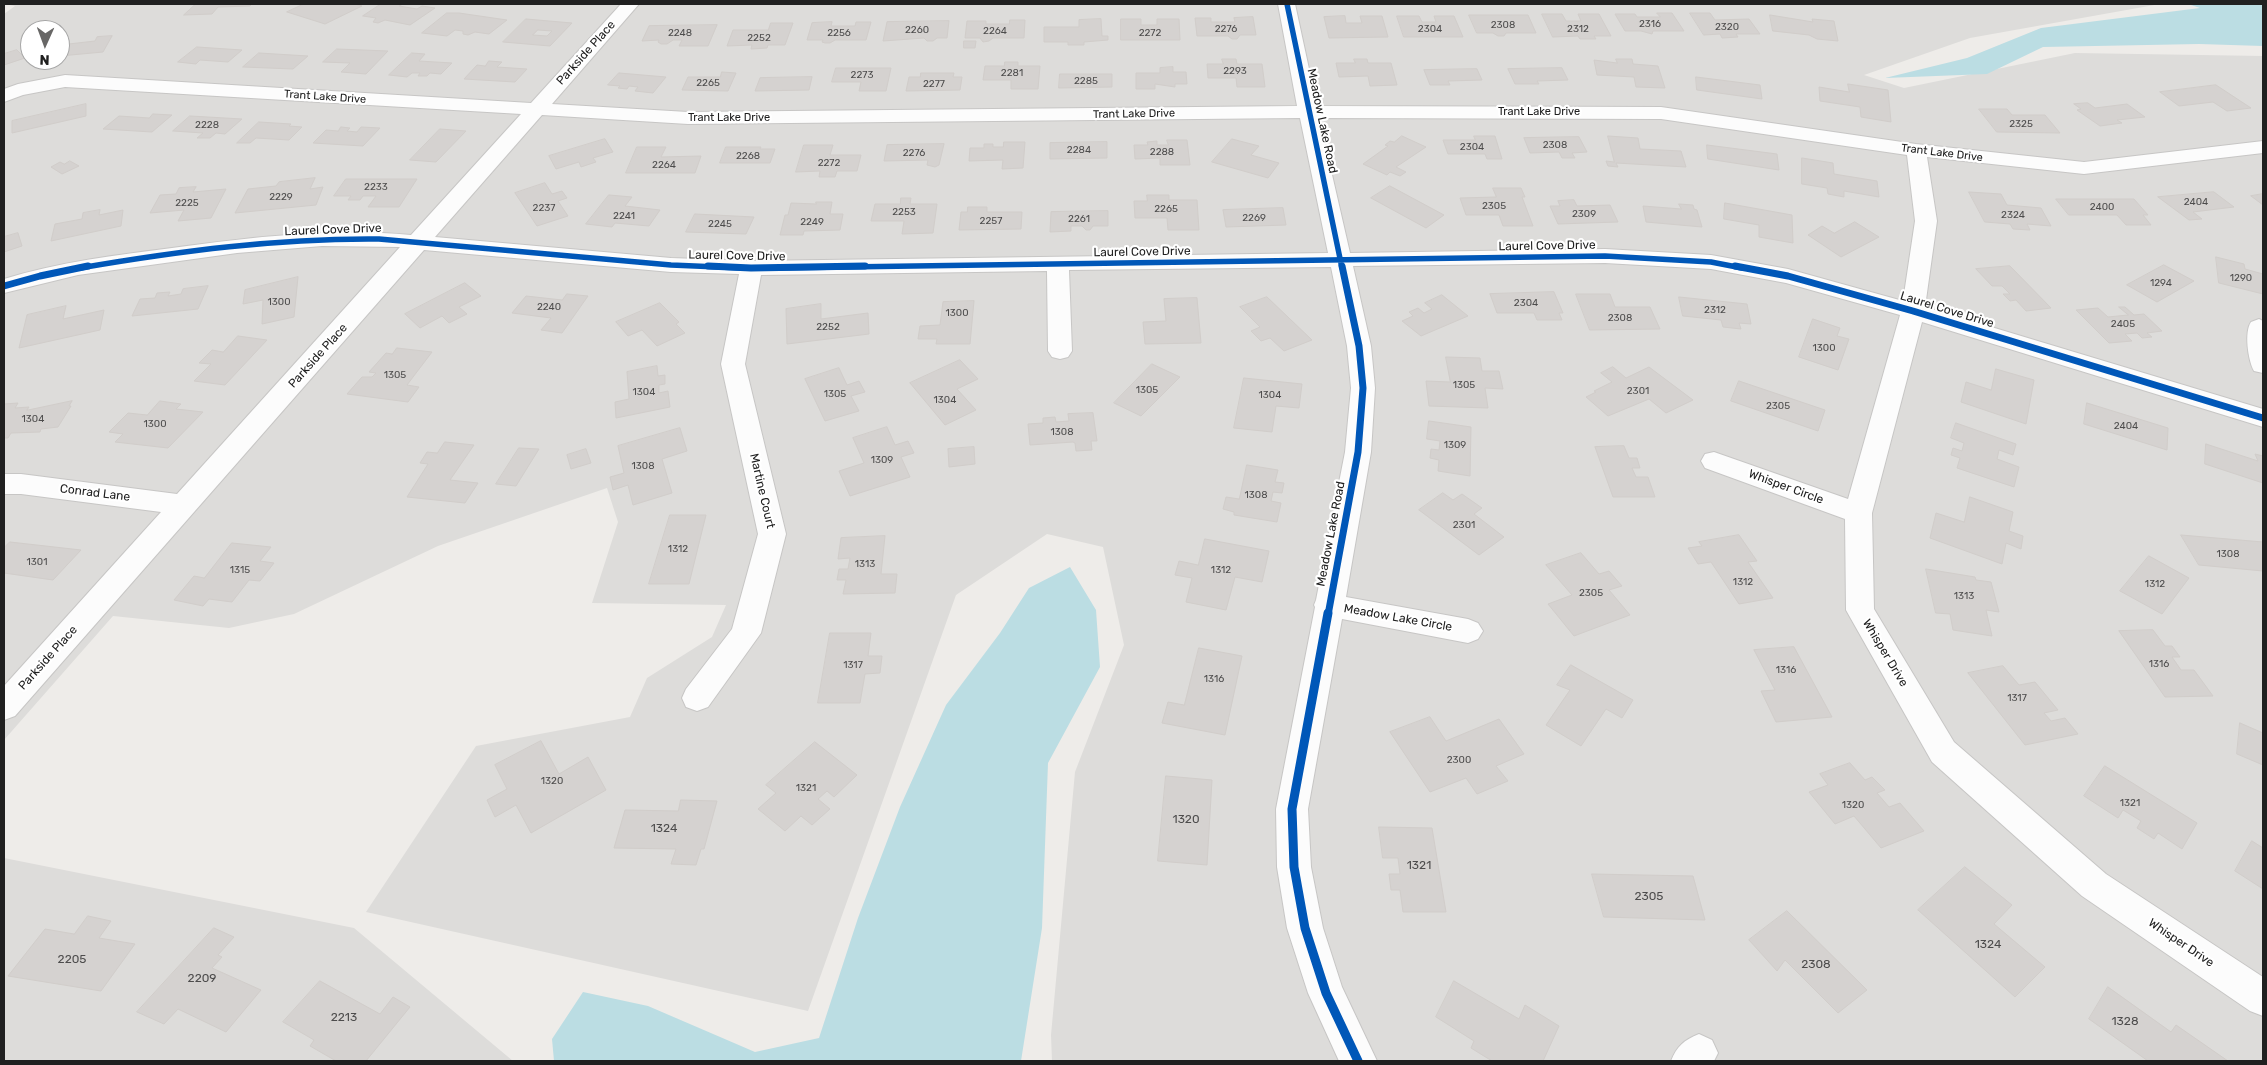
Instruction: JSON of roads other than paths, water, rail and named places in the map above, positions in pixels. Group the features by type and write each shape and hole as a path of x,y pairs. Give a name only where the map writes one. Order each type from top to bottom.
{"street":[{"name":"Parkside Place","path":"4,707 630,4"},
{"name":"Meadow Lake Road","path":"1287,4 1308,112 1359,346 1363,388 1358,452 1328,605 1292,809 1294,866 1305,928 1326,993 1358,1061"},
{"name":"Trant Lake Drive","path":"4,96 18,90 65,81 688,118 1308,112 1661,113 1916,150 2084,168 2263,147"},
{"name":"Whisper Drive","path":"1916,150 1926,221 1913,311 1858,513 1860,610 1943,752 2094,885 2263,998"},
{"name":"Laurel Cove Drive","path":"4,286 87,266 300,240 379,239 670,266 751,268 1605,256 1674,259 1740,266 1788,276 1913,311 2263,418"},
{"path":"1058,264 1060,351"},
{"name":"Martine Court","path":"698,698 746,633 772,534 732,364 751,268"},
{"path":"2259,327 2263,365"},
{"name":"Whisper Circle","path":"1714,460 1858,513"},
{"name":"Conrad Lane","path":"4,484 22,484 185,505"},
{"name":"Meadow Lake Circle","path":"1328,605 1468,631"}],"water":[{"path":"2188,4 2263,4 2263,46 2199,44 2043,47 1987,74 1885,78 1967,58 2041,28 2200,8"},
{"path":"1070,567 1096,610 1100,667 1048,763 1042,928 1021,1061 554,1061 552,1039 583,992 648,1006 755,1052 819,1038 858,918 900,807 946,705 1000,633 1029,588"}]}
